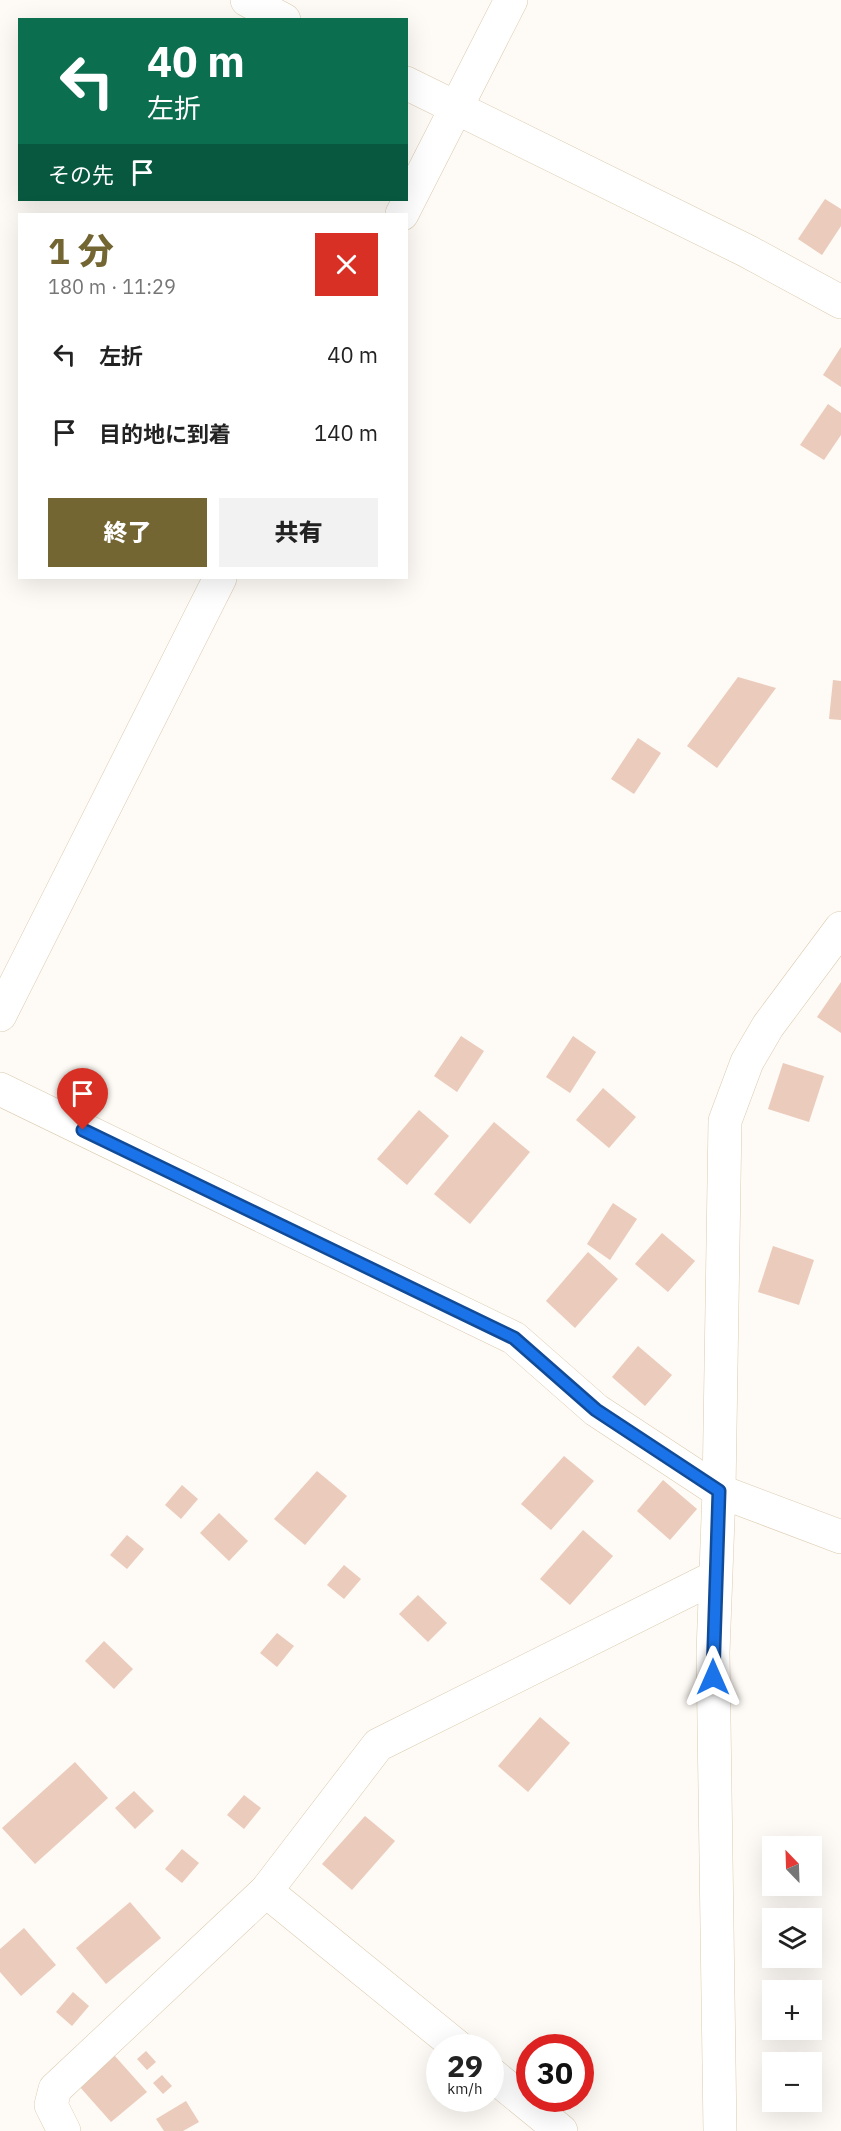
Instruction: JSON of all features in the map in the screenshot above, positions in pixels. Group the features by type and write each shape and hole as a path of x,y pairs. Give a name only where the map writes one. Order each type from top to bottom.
{"street":[{"path":"247,0 280,18"},
{"path":"402,213 511,0"},
{"path":"408,84 747,251 841,302"},
{"path":"0,1015 218,579"},
{"path":"720,2131 713,1653 719,1491 725,1121 747,1062 763,1035 841,928"},
{"path":"0,1089 514,1338 596,1410 719,1491 841,1537"},
{"path":"64,2131 51,2105 55,2090 266,1890 378,1745 715,1577"},
{"path":"266,1890 442,2034"},
{"path":"504,2084 561,2131"}],"building":[{"path":"825,199 841,209 841,226 822,255 798,239"},
{"path":"841,347 841,387 823,375"},
{"path":"828,404 841,413 841,435 824,460 800,445"},
{"path":"738,677 776,688 717,768 687,746"},
{"path":"833,680 841,681 841,720 829,719"},
{"path":"638,738 661,753 634,794 611,779"},
{"path":"841,982 841,1033 817,1017"},
{"path":"461,1036 484,1051 457,1092 434,1076"},
{"path":"573,1036 596,1052 570,1093 546,1077"},
{"path":"783,1063 824,1076 809,1122 768,1109"},
{"path":"603,1088 636,1117 609,1148 576,1120"},
{"path":"419,1110 449,1136 407,1185 377,1159"},
{"path":"494,1122 530,1152 470,1224 434,1194"},
{"path":"613,1203 637,1219 610,1260 587,1244"},
{"path":"662,1233 695,1261 668,1292 635,1264"},
{"path":"773,1246 814,1260 799,1305 758,1292"},
{"path":"588,1252 618,1279 575,1328 546,1301"},
{"path":"638,1346 672,1375 645,1406 612,1377"},
{"path":"564,1456 594,1481 551,1530 521,1504"},
{"path":"317,1471 347,1496 305,1545 274,1519"},
{"path":"663,1480 697,1509 670,1540 637,1511"},
{"path":"182,1485 198,1499 181,1519 165,1505"},
{"path":"219,1513 248,1541 229,1561 200,1533"},
{"path":"583,1530 613,1556 570,1605 540,1579"},
{"path":"127,1535 144,1549 127,1569 110,1555"},
{"path":"344,1565 361,1579 344,1599 327,1585"},
{"path":"418,1595 447,1623 428,1642 399,1614"},
{"path":"277,1633 294,1646 277,1667 260,1653"},
{"path":"104,1641 133,1669 114,1689 85,1661"},
{"path":"540,1717 570,1743 528,1792 498,1766"},
{"path":"75,1762 108,1798 35,1864 2,1828"},
{"path":"134,1791 154,1811 135,1829 115,1808"},
{"path":"244,1795 261,1808 244,1829 227,1815"},
{"path":"365,1816 395,1841 352,1890 322,1864"},
{"path":"182,1849 199,1863 182,1883 165,1869"},
{"path":"130,1902 161,1938 106,1984 76,1948"},
{"path":"24,1928 56,1965 21,1996 0,1972 0,1949"},
{"path":"73,1992 89,2006 72,2026 56,2012"},
{"path":"146,2051 156,2062 147,2070 137,2059"},
{"path":"114,2055 147,2092 111,2122 79,2086"},
{"path":"162,2075 172,2086 163,2094 153,2083"},
{"path":"186,2101 199,2122 183,2131 164,2131 156,2119"}],"route":[{"path":"83,1130 514,1338 596,1410 719,1491 713,1677"}]}
